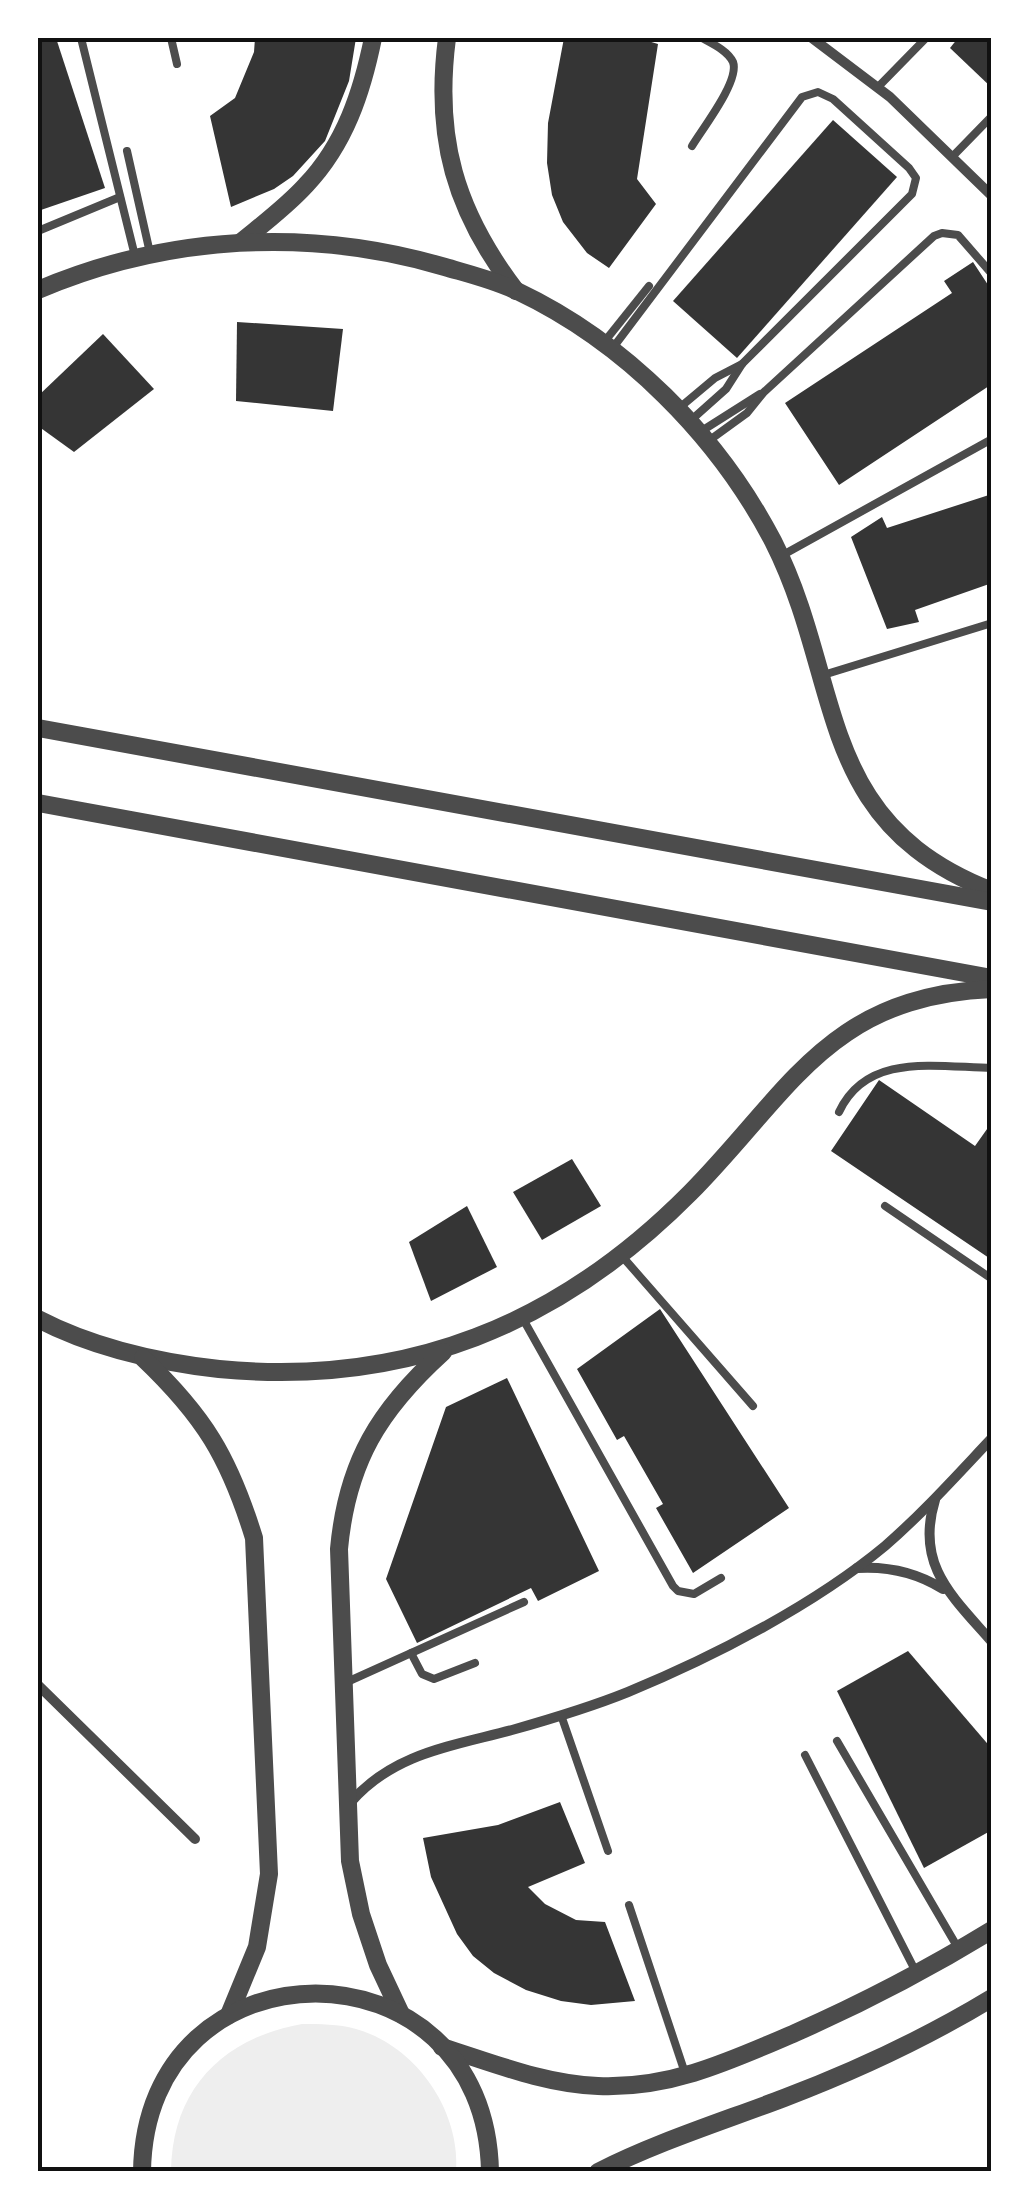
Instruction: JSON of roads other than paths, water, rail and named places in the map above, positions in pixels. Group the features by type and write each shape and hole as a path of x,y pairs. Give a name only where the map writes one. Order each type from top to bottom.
{"street":[{"path":"242,242 306,186 335,148 356,106 373,38"},
{"path":"447,38 443,125 452,170 467,214 489,254 517,291"},
{"path":"816,39 878,87 992,196"},
{"path":"38,290 81,272 200,244 313,243 365,248 417,258 517,291 607,347 693,426 740,488 780,556 796,590 834,730 850,768 872,804 900,835 932,861 967,882 992,891"},
{"path":"38,728 992,902"},
{"path":"38,803 992,978"},
{"path":"38,1319 78,1338 143,1358 244,1371 295,1372 396,1362 446,1350 557,1300 621,1254 691,1192 785,1084 826,1046 860,1023 944,996 992,989"},
{"path":"401,2014 378,1965 361,1914 350,1861 340,1549 350,1484 378,1423 397,1396 446,1350"},
{"path":"143,1358 182,1395 214,1438 238,1486 254,1538 269,1874 257,1947 229,2015"},
{"path":"346,1807 381,1773 402,1760 561,1716 624,1694 714,1653 857,1568 936,1498 992,1438"},
{"path":"936,1498 928,1537 931,1556 948,1592 992,1642"},
{"path":"857,1568 896,1569 948,1592"},
{"path":"38,1686 196,1839"},
{"path":"442,2047 566,2083 626,2086 686,2078 846,2010 992,1930"},
{"path":"142,2172 147,2122 169,2072 206,2031 229,2015 277,1996 315,1992 354,1996 401,2014 442,2047 463,2073 478,2103 487,2136 490,2172"},
{"path":"598,2172 636,2153 855,2068 992,1998"}],"lane":[{"path":"81,38 120,197 142,255"},
{"path":"171,38 177,64"},
{"path":"692,146 734,76 727,53 702,38"},
{"path":"878,87 926,38"},
{"path":"607,347 797,102 810,94 826,94 914,172 915,189 742,364 693,426"},
{"path":"953,156 992,116"},
{"path":"128,151 142,255"},
{"path":"38,230 120,197"},
{"path":"693,426 747,413 764,392 934,236 958,235 992,274"},
{"path":"607,347 648,286"},
{"path":"693,426 716,378 742,364"},
{"path":"780,556 992,439"},
{"path":"820,676 992,622"},
{"path":"839,1112 861,1082 886,1069 992,1068"},
{"path":"885,1206 992,1279"},
{"path":"621,1254 753,1406"},
{"path":"522,1319 673,1586 694,1594 721,1578"},
{"path":"343,1684 524,1602"},
{"path":"411,1653 422,1674 434,1679 475,1663"},
{"path":"561,1716 608,1851"},
{"path":"837,1741 959,1950"},
{"path":"805,1755 917,1974"},
{"path":"629,1905 686,2078"}]}
